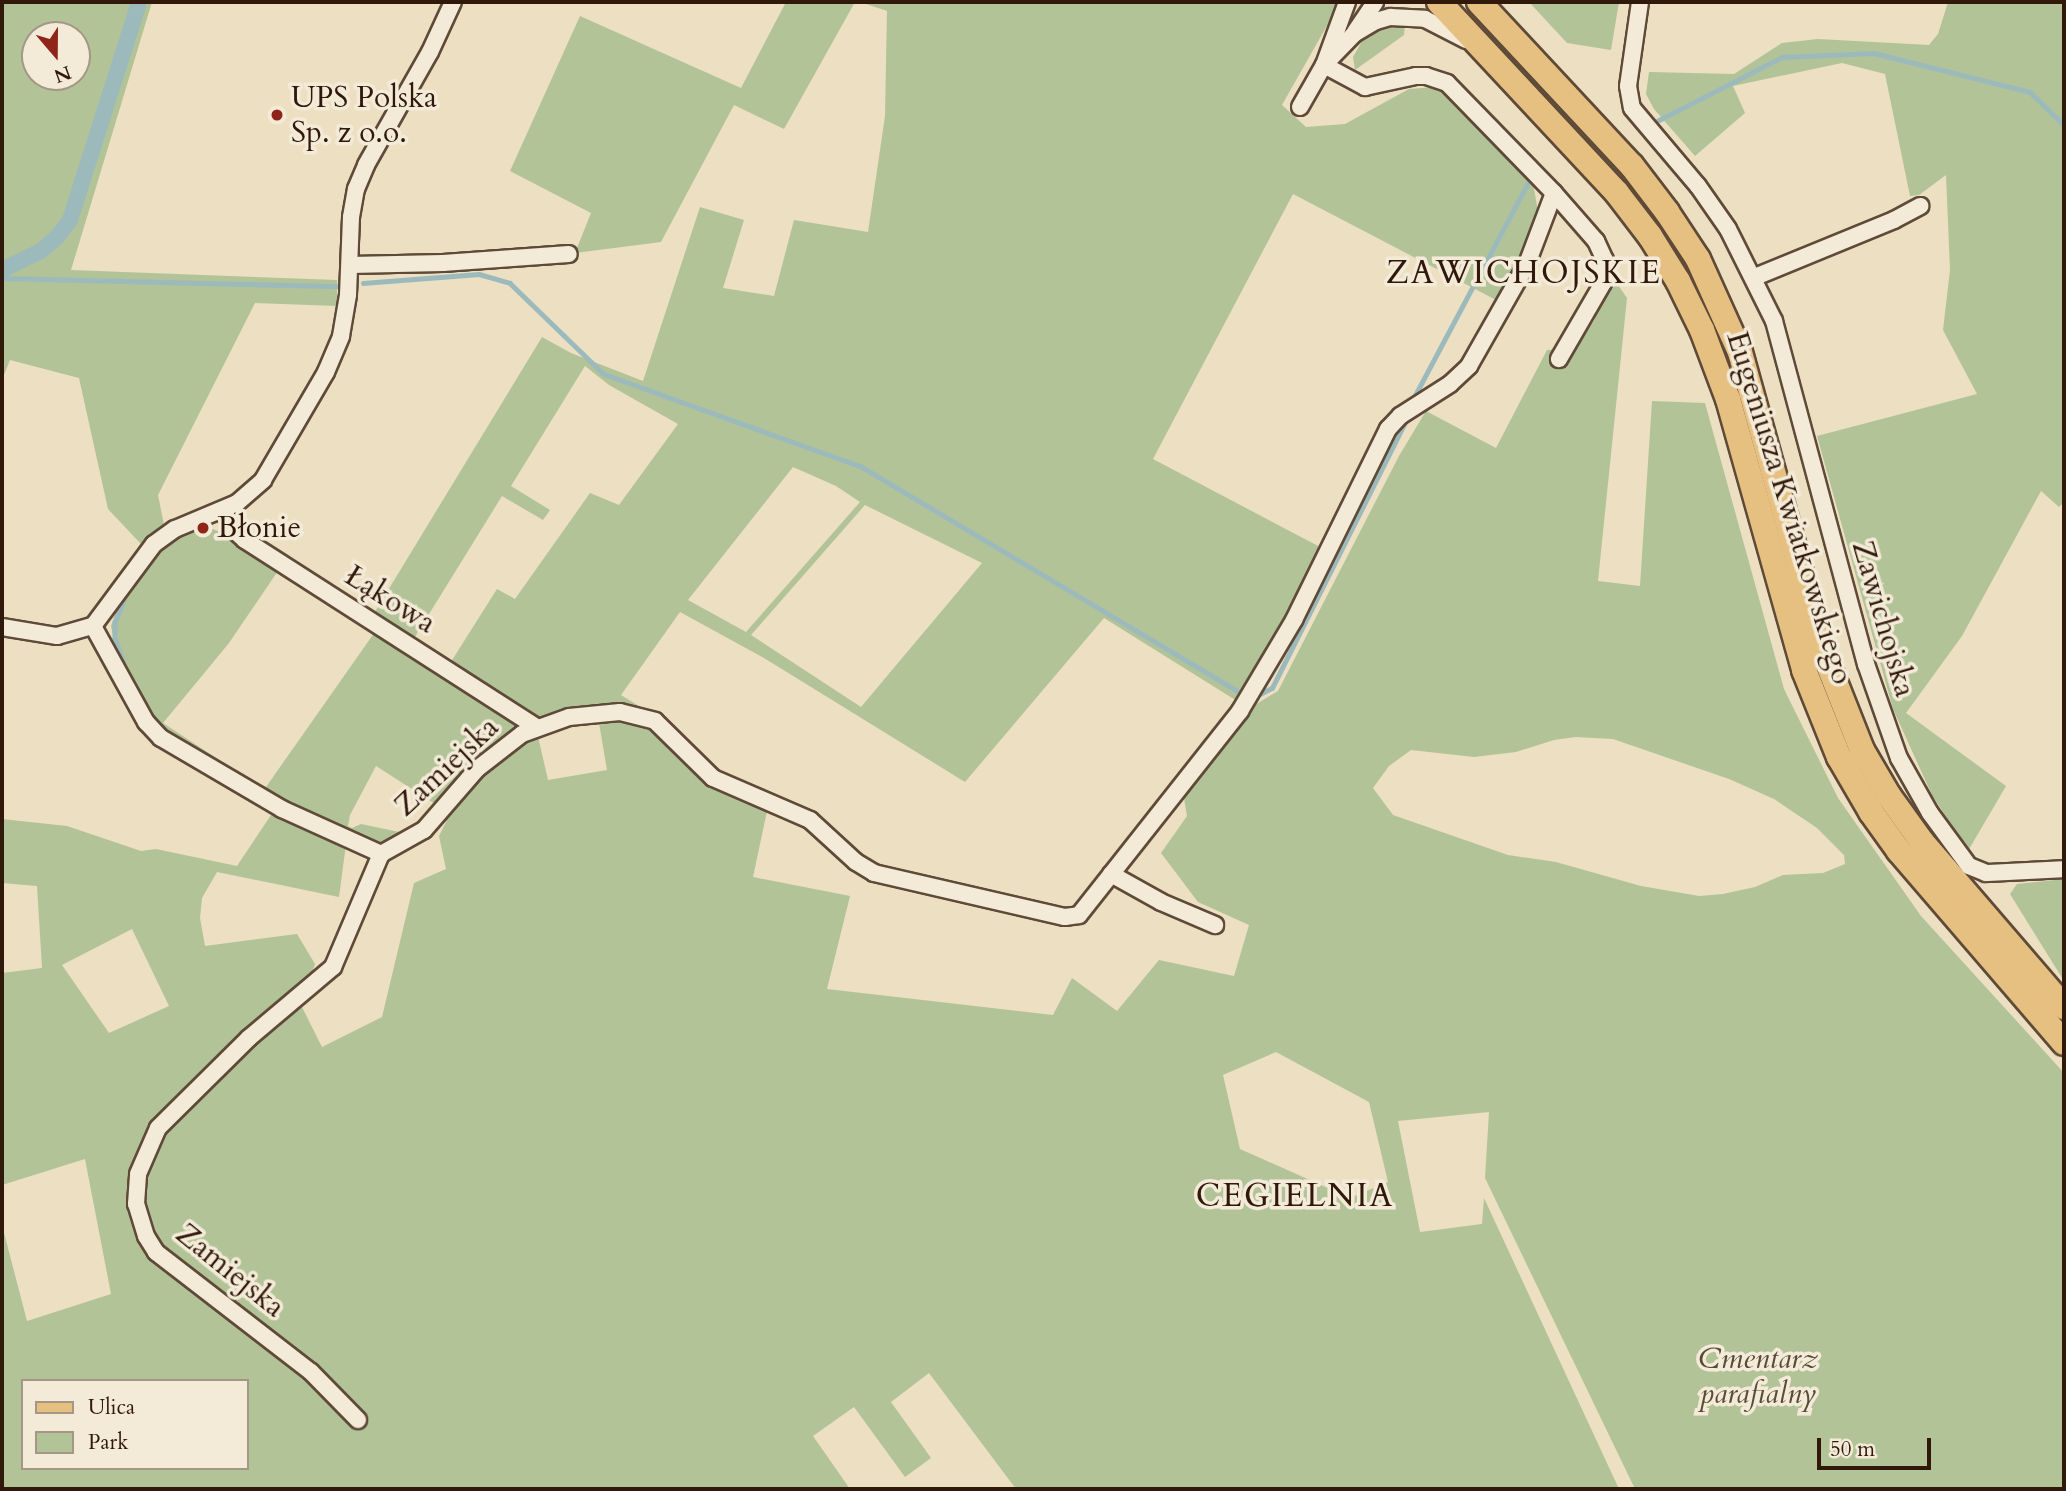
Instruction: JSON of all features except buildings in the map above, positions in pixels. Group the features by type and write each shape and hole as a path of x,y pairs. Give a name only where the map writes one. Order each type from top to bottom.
{"main road":[{"name":"Eugeniusza Kwiatkowskiego","path":"1439,2 1622,199 1678,281 1709,345 1728,399 1804,670 1839,757 1863,799 1899,851 2064,1043"},
{"name":"Eugeniusza Kwiatkowskiego","path":"1479,2 1632,166 1698,259 1732,329 1748,374 1824,654 1859,743 1889,796 1922,842 2064,1007"}],"street":[{"path":"2,627 57,636 93,626 153,544 175,529 223,511 253,492 263,481 326,372 345,320 351,217 356,189 378,141 430,52 453,2"},
{"path":"1324,65 1354,34 1375,2"},
{"name":"Zawichojska","path":"1640,2 1628,86 1632,108 1698,186 1728,229 1755,277 1786,359 1866,664 1899,758 1930,813 1969,866 1986,873 2064,869"},
{"path":"1300,107 1324,65 1348,6"},
{"path":"1354,34 1376,21 1409,16 1434,22 1483,49"},
{"path":"1324,65 1365,87 1426,75 1447,83 1554,193 1596,241 1605,260 1603,283 1559,359"},
{"path":"1214,925 1161,902 1111,874 1240,711 1306,597 1388,429 1400,416 1450,384 1469,366 1527,264 1554,193"},
{"path":"1755,277 1894,220 1920,206"},
{"path":"350,265 443,264 569,254"},
{"name":"Łąkowa","path":"223,511 235,531 245,540 536,727"},
{"path":"93,626 142,716 161,738 282,809 381,854"},
{"name":"Zamiejska","path":"358,1420 311,1372 156,1252 146,1236 136,1204 138,1174 158,1128 249,1038 332,967 381,854 424,830 477,769 507,745 536,727 587,713 620,712 645,716 668,731 713,778 800,815 824,831 866,870 904,881 1070,917 1079,915 1111,874"}],"green space":[{"path":"2,2 152,2 71,270 337,280 337,306 255,303 158,495 164,525 141,544 108,509 79,378 10,360 2,380"},
{"path":"786,2 855,2 784,129 734,105 661,242 575,253 591,213 510,171 580,16 741,88"},
{"name":"Cmentarz parafialny","path":"860,2 1337,2 1333,15 1282,105 1306,127 1345,124 1409,89 1436,87 1450,93 1533,184 1540,222 1498,301 1293,194 1153,459 1320,547 1285,619 1237,701 1104,618 965,782 764,658 680,612 621,695 652,714 728,782 770,797 753,877 850,896 827,989 1053,1015 1072,978 1117,1011 1159,960 1234,976 1249,925 1198,902 1161,853 1187,816 1183,792 1253,706 1278,691 1399,456 1426,411 1496,448 1547,350 1575,348 1594,321 1609,272 1627,298 1598,581 1640,586 1652,401 1705,403 1784,689 1838,798 1921,916 2064,1073 2064,1489 1635,1489 1485,1178 1489,1112 1398,1121 1420,1232 1482,1224 1484,1198 1619,1489 1016,1489 929,1373 891,1402 931,1458 905,1477 854,1407 813,1436 850,1489 2,1489 2,1225 27,1321 111,1294 85,1159 2,1185 2,973 42,968 37,886 2,883 2,819 67,826 141,851 156,849 237,866 273,812 346,844 339,897 217,872 202,898 200,918 205,946 297,934 315,964 301,1005 322,1047 382,1017 414,883 446,869 439,836 450,814 447,812 483,767 537,732 548,780 607,770 598,717 625,705 580,708 537,721 477,679 449,665 497,589 515,599 590,493 619,505 678,424 609,385 585,366 511,486 550,510 543,520 502,496 413,640 373,615 542,337 571,353 643,381 700,207 744,220 723,288 774,296 794,220 868,232 885,116 887,11","holes":["793,467 836,486 860,502 746,632 688,600","865,505 982,563 861,707 751,635","1576,737 1613,739 1729,779 1774,799 1817,828 1844,855 1845,864 1823,873 1783,875 1755,887 1699,896 1641,886 1556,862 1508,855 1393,815 1373,788 1389,766 1411,750 1474,757 1516,752 1554,740","132,929 169,1006 109,1033 62,965","1276,1052 1369,1102 1388,1182 1350,1198 1240,1149 1223,1075"]},
{"path":"1529,2 1619,2 1611,50 1567,43"},
{"path":"1948,2 2064,2 2064,502 2059,507 2041,491 1962,636 1906,713 2006,786 1968,851 1932,795 1893,709 1817,436 1977,394 1943,330 1950,270 1946,175 1919,195 1910,196 1885,74 1842,63 1733,86 1745,113 1695,156 1654,109 1646,94 1649,72 1734,74 1782,43 1818,39 1929,45 1938,34"},
{"path":"1405,23 1404,35 1355,70 1353,57 1362,41 1381,28"},
{"path":"203,525 227,535 280,568 229,643 163,723 239,773 266,787 377,629 528,727 440,807 376,766 350,815 348,826 352,828 361,824 404,833 388,844 373,844 297,813 181,746 148,715 117,656 111,626 119,601 162,543"},
{"path":"2064,879 2064,981 2010,894 2017,884"}],"waterway":[{"path":"2,270 41,251 58,236 70,220 139,2"},
{"path":"1657,121 1782,57 1874,53 2030,92 2064,125"},
{"path":"1413,399 1530,179"},
{"path":"363,283 479,274 510,283 604,374 862,467 1241,693"},
{"path":"2,278 340,286"},
{"path":"1260,694 1272,688 1408,417"},
{"path":"124,601 115,623 115,638 126,670"}],"place":[{"name":"UPS Polska Sp. z o.o.","path":"277,115"},
{"name":"Błonie","path":"203,528"}],"district":[{"name":"ZAWICHOJSKIE","path":"1524,273"},
{"name":"CEGIELNIA","path":"1295,1196"}]}
